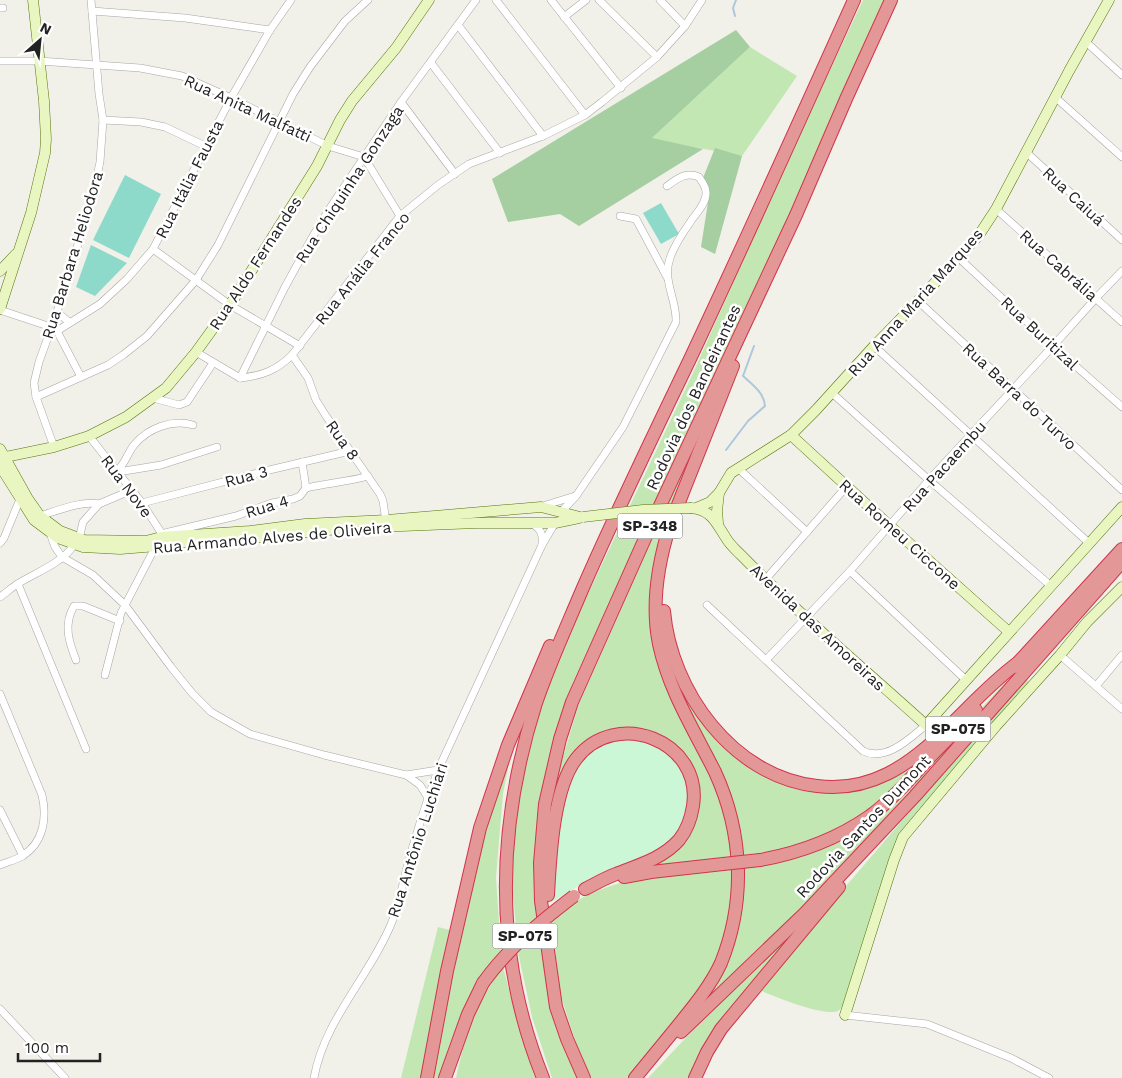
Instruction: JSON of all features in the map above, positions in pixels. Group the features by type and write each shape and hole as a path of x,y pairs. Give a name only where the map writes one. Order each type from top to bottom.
{"highway":[{"name":"Rodovia dos Bandeirantes","path":"543,1078 522,1015 507,931 505,884 508,831 517,775 537,702 559,645 610,526 704,327 854,0"},
{"name":"Rodovia dos Bandeirantes","path":"584,1078 567,1039 556,1007 540,901 541,838 546,795 565,720 651,525 771,268 891,0"},
{"path":"635,1078 695,1005 717,971 733,922 739,884 737,851 731,815 715,773 670,682 659,643 656,608 662,549 678,502 771,268"},
{"path":"678,502 668,549 664,589 666,625 674,658 689,691 712,724 730,744 770,772 795,782 826,787 858,785 885,775 898,768 923,749 998,676 1019,662"},
{"path":"427,1078 450,954 472,857 486,807 518,718 568,604 584,568 610,526"},
{"name":"Rodovia Santos Dumont","path":"585,889 629,876 651,872 760,860 779,856 808,848 846,831 870,816 909,781 1122,549"},
{"name":"Rodovia Santos Dumont","path":"635,1078 798,919 915,796 1121,564"},
{"path":"546,942 549,867 553,838 562,791 571,767 584,751 606,737 630,732 652,738 671,748 681,758 689,772 694,790 694,803 688,824 678,840 653,860 603,879 585,889"},
{"path":"695,1078 707,1052 729,1018 842,883 895,824 915,796"},
{"name":"SP-075","path":"458,1042 468,1014 483,983 514,946 548,916 585,889"},
{"path":"445,1078 458,1042"},
{"path":"450,1078 458,1042"}],"main road":[{"path":"0,309 39,183 45,154 46,125 33,0"},
{"name":"Rua Aldo Fernandes","path":"3,464 20,455 89,436 126,417 166,388 196,352 230,305 302,192 352,101 396,48 429,0"},
{"name":"Rua Anna Maria Marques","path":"791,435 959,258 978,235 996,209 1085,41 1109,0"},
{"path":"0,271 19,250"},
{"path":"0,287 4,298"},
{"path":"693,508 710,502 719,494 728,478 738,468 791,435"},
{"name":"Rua Romeu Ciccone","path":"791,435 1010,632"},
{"name":"Rua Armando Alves de Oliveira","path":"3,464 20,499 34,520 50,533 76,542 137,541 305,524 555,523 581,517 643,510 693,508"},
{"name":"Rua Armando Alves de Oliveira","path":"3,464 40,516 76,542"},
{"path":"718,523 719,494"},
{"path":"531,523 530,516 537,507"},
{"name":"Rua Armando Alves de Oliveira","path":"386,523 537,507 581,517"},
{"name":"Avenida das Amoreiras","path":"693,508 708,514 718,523 730,544 765,580 926,725"},
{"path":"926,725 1122,508"},
{"path":"555,523 561,512"},
{"path":"845,1015 894,860 903,838 1086,622 1122,587"}],"street":[{"name":"Rua Barbara Heliodora","path":"54,447 36,397 34,383 35,373 54,329 57,312 92,200 100,162 103,120 91,0"},
{"name":"Rua Itália Fausta","path":"54,329 100,304 127,279 153,249 231,98 270,30 291,0"},
{"path":"36,397 108,365 147,336 196,280 218,245 293,94 344,21 368,0"},
{"name":"Rua Chiquinha Gonzaga","path":"240,378 312,236 401,102 476,0"},
{"path":"496,0 585,115"},
{"path":"551,0 621,88"},
{"path":"564,17 586,0"},
{"path":"599,0 657,57"},
{"path":"660,0 685,26"},
{"name":"Rua Anália Franco","path":"240,378 256,376 278,368 292,355 400,216 424,195 468,164 543,136 585,115 621,88 657,57 685,26 702,0"},
{"path":"92,11 185,18 270,30"},
{"path":"458,25 543,136"},
{"path":"1085,41 1122,75"},
{"name":"Rua Anita Malfatti","path":"0,61 39,61 140,68 168,73 196,82 328,146 364,157"},
{"path":"430,62 500,153"},
{"path":"1055,97 1122,156"},
{"path":"401,102 455,174"},
{"path":"103,120 141,122 165,127 205,146"},
{"name":"Rua Caiuá","path":"1026,152 1122,240"},
{"path":"364,157 400,216"},
{"path":"667,186 681,177 692,174 699,176 706,188 702,205 688,225 670,258 667,277"},
{"name":"Rua Cabrália","path":"996,209 1122,322"},
{"path":"561,512 576,496 627,421 676,322 677,316 667,277 636,219 620,216"},
{"path":"153,249 230,305 300,346"},
{"name":"Rua Buritizal","path":"959,258 1053,346 1122,407"},
{"name":"Rua Pacaembu","path":"766,660 807,618 929,480 1122,271"},
{"name":"Rua Barra do Turvo","path":"918,301 1122,490"},
{"path":"0,309 54,329 81,377"},
{"path":"57,312 69,322"},
{"path":"874,346 1090,544"},
{"path":"196,352 240,378"},
{"name":"Rua 8","path":"292,355 308,378 321,408 376,487 383,501 386,523"},
{"path":"154,398 179,405 187,402 213,363"},
{"path":"832,393 1051,586"},
{"path":"118,472 134,445 153,430 167,424 182,422 193,425"},
{"name":"Rua Nove","path":"89,436 142,504 160,539"},
{"path":"118,472 161,465 217,447"},
{"name":"Rua 3","path":"142,504 350,451"},
{"path":"302,462 306,488"},
{"path":"738,468 807,532"},
{"name":"Rua 4","path":"160,539 272,503 293,499 300,496 306,488 368,476"},
{"path":"765,580 847,486"},
{"path":"0,597 46,568 70,550 76,542 83,522 99,504 132,490"},
{"path":"537,507 576,496"},
{"path":"0,543 4,538 20,499"},
{"path":"40,516 83,504 93,502 99,504"},
{"path":"531,523 538,527 542,536 542,545"},
{"name":"Rua Antônio Luchiari","path":"314,1078 318,1060 330,1031 376,954 392,921 438,770 542,545 555,523"},
{"path":"50,533 55,547 62,557 93,575 125,605 192,693 218,717 250,734 406,775 420,785 428,798"},
{"path":"105,675 125,605 160,539"},
{"path":"850,571 966,680"},
{"path":"18,584 86,748"},
{"path":"76,660 68,639 68,632 70,614 76,605 120,621"},
{"path":"707,605 863,751 873,755 898,746 926,725"},
{"path":"1060,655 1122,709"},
{"path":"1096,686 1122,655"},
{"path":"0,694 42,795 45,810 40,835 23,856 0,865"},
{"path":"406,775 438,770"},
{"path":"0,810 23,856"},
{"path":"0,1008 66,1078"},
{"path":"845,1015 927,1024 1011,1058 1048,1078"}],"green space":[{"path":"863,0 886,0 757,285 573,682 561,715 536,912 546,977 578,1078 552,1078 532,1017 518,952 513,892 514,831 523,774 539,711 586,598 693,373 789,158"},
{"path":"736,30 750,47 652,138 703,149 579,226 560,214 508,222 492,179"},
{"path":"750,47 797,76 742,156 651,139"},
{"path":"715,148 742,156 715,254 701,247 709,196 703,178"},
{"path":"706,421 674,504 652,622 715,784 726,820 732,856 648,866 699,806 697,784 661,736 649,731 634,729 551,811 556,780 579,704"},
{"path":"672,660 744,759 833,790 924,756 889,792 857,817 839,827 803,843 743,855 737,817 729,789 694,722 681,691"},
{"path":"1016,671 1018,672 948,752 792,921 702,1004 725,970 732,953 744,892 744,867 798,855 905,790"},
{"path":"1024,678 1030,683 904,829 847,998 841,1008 838,1011 831,1012 810,1009 758,989"},
{"path":"620,738 644,740 653,743 668,754 677,764 685,779 688,793 686,812 681,826 673,837 652,853 600,874 550,903 554,854 566,789 580,762 597,746"},
{"path":"511,753 503,794 496,877 501,953 461,1018 450,1043 439,1078 431,1078 480,844"},
{"path":"735,867 729,925 711,974 629,1078 590,1078 578,1049 560,994 552,921 580,899 620,883 634,879"},
{"path":"819,906 691,1078 648,1078 713,1009"},
{"path":"438,927 450,930 422,1078 401,1078"},
{"path":"503,967 523,1042 535,1078 456,1078 463,1048 473,1020 486,992"}],"shaded area":[{"path":"125,175 161,194 129,258 93,240"},
{"path":"661,203 679,234 661,244 643,213"},
{"path":"91,245 127,263 95,296 76,287"}],"waterway":[{"path":"735,16 733,8 736,0"},
{"path":"726,450 748,421 765,406 763,397 743,376 754,346"}]}
